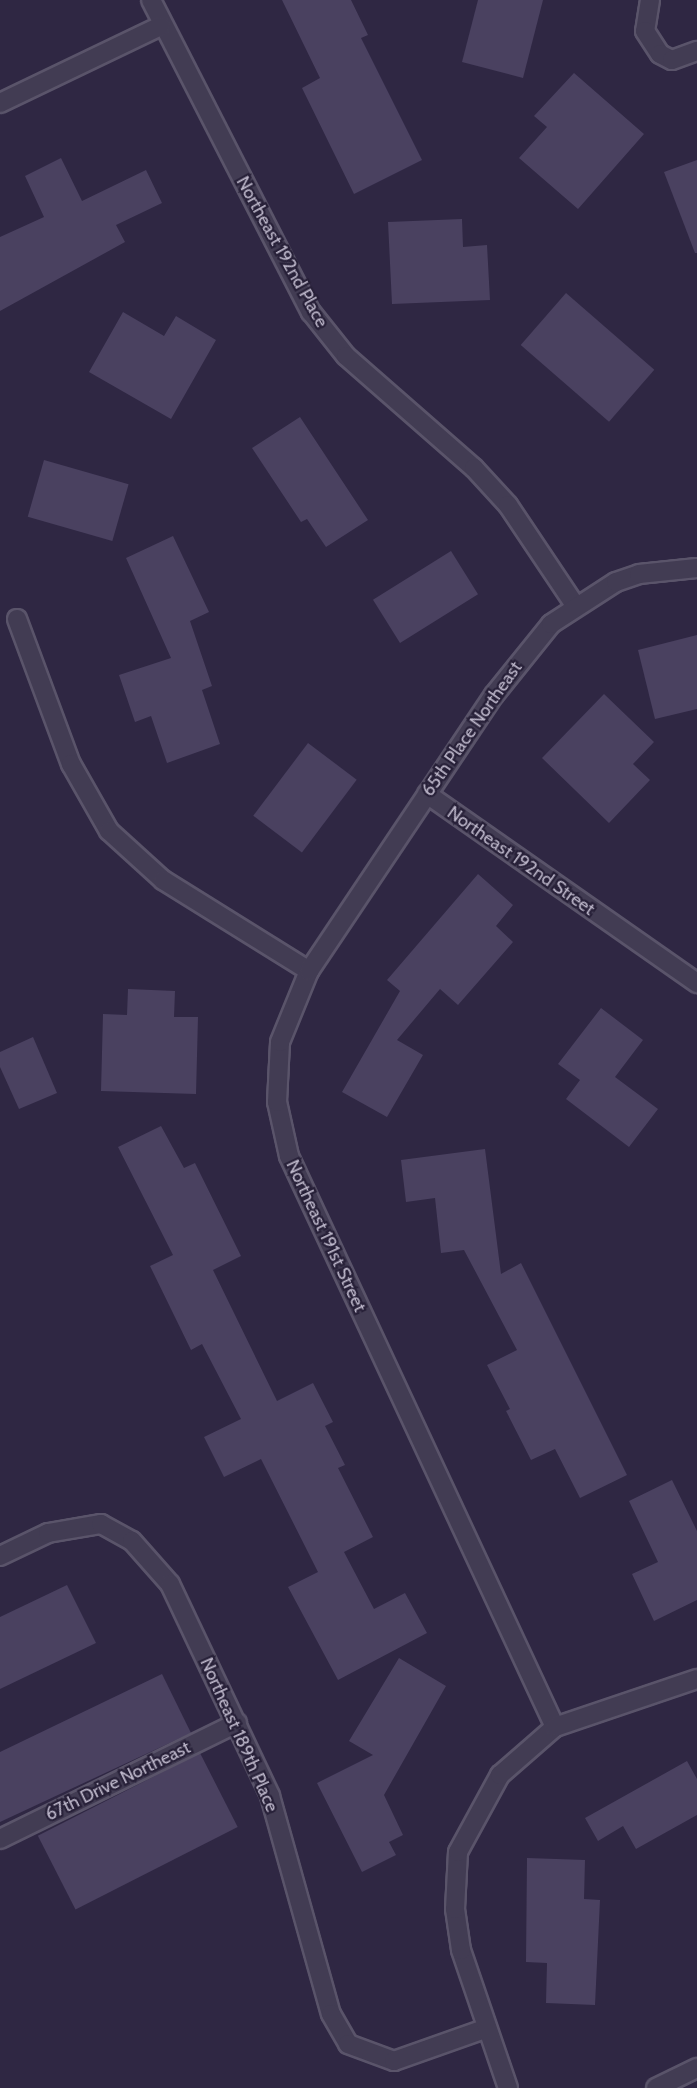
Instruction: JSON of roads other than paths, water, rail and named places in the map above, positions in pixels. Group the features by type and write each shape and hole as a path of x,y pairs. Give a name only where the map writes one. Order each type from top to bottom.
{"street":[{"name":"Northeast 192nd Place","path":"151,0 161,26 311,312 346,356 474,468 508,505 575,605"},
{"path":"650,0 645,31 660,54 672,60 697,51"},
{"path":"0,103 161,26"},
{"name":"65th Place Northeast","path":"309,971 519,661 551,624 575,605 639,574 697,568"},
{"path":"17,620 71,764 109,831 163,880 309,971"},
{"name":"Northeast 192nd Street","path":"427,794 697,983"},
{"name":"Northeast 191st Street","path":"309,971 280,1042 277,1102 289,1156 555,1727"},
{"name":"Northeast 189th Place","path":"0,1556 48,1533 77,1526 101,1524 132,1541 170,1584 270,1796 331,2014 348,2044 394,2061 485,2029"},
{"path":"508,2088 485,2029 461,1950 455,1909 458,1852 500,1775 555,1727 697,1679"},
{"name":"67th Drive Northeast","path":"0,1839 237,1724"},
{"path":"656,2088 697,2068"}]}
